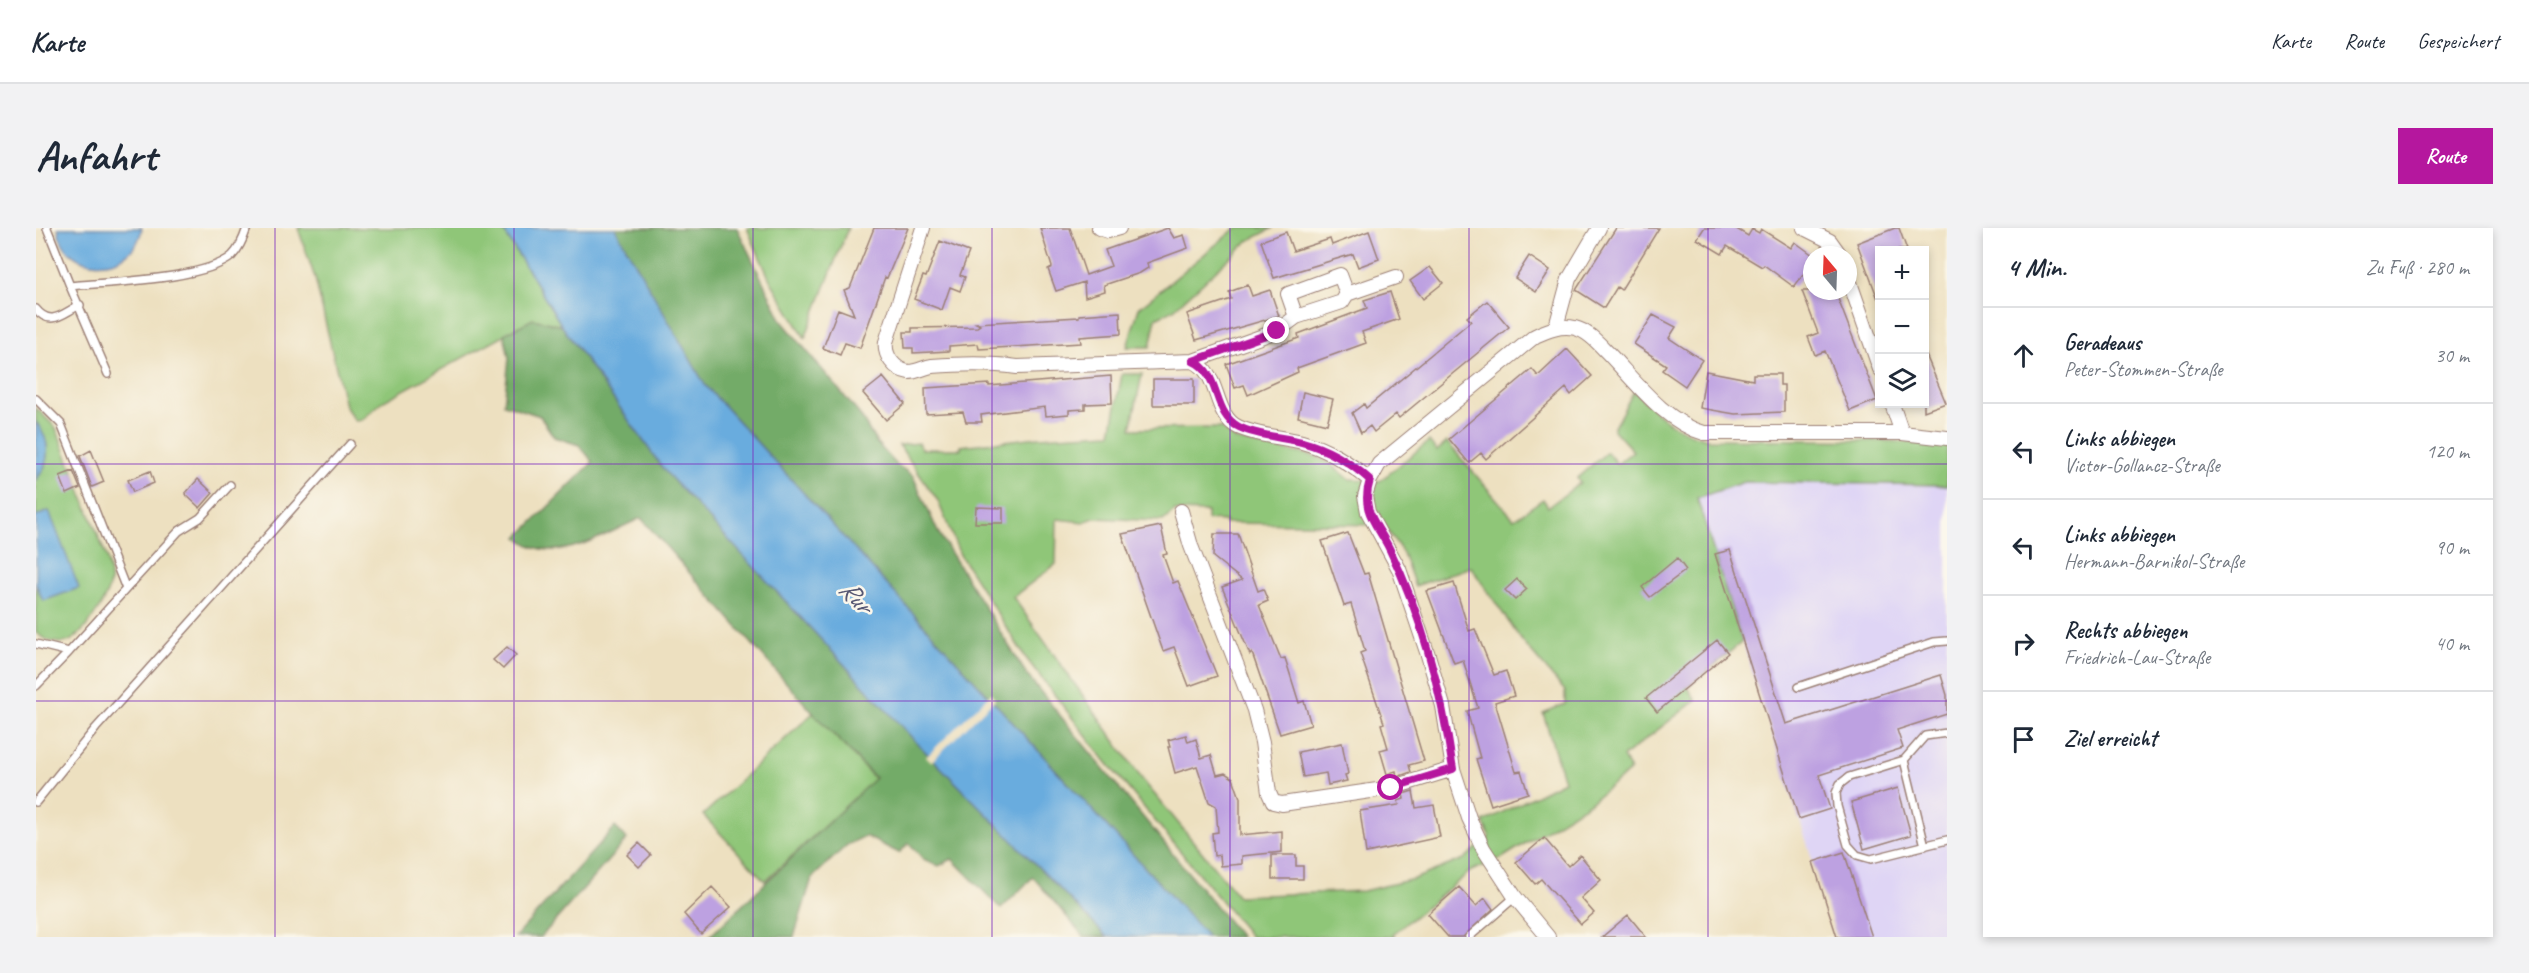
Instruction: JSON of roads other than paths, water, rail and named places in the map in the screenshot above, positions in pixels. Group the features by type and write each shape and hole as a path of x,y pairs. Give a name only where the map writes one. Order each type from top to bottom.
{"street":[{"path":"923,228 885,342 888,358 898,367 910,372 930,367 994,364 1017,367 1193,361 1277,331 1296,317 1342,302 1347,294 1396,277"},
{"path":"1099,228 1108,231 1119,228"},
{"path":"1556,327 1569,279 1599,228"},
{"path":"1804,228 1830,241 1834,246"},
{"path":"1296,317 1288,294 1341,275 1347,294"},
{"path":"1856,300 1875,355"},
{"path":"1548,937 1515,897 1483,848 1469,818 1453,769 1443,706 1400,569 1368,512 1365,496 1370,480 1379,464 1535,336 1556,327 1576,328 1592,336 1654,401 1690,429 1704,433 1902,433 1947,438"},
{"path":"1193,361 1209,373 1223,409 1238,427 1303,442 1331,453 1370,480"},
{"path":"1893,408 1902,433"},
{"path":"1181,511 1191,546 1254,710 1262,742 1269,793 1273,802 1282,804 1371,791 1453,769"}],"lane":[{"path":"47,228 108,374"},
{"path":"70,286 187,274 206,268 231,256 248,228"},
{"path":"36,309 44,318 53,319 64,316 80,305"},
{"path":"36,399 61,424 126,589"},
{"path":"36,802 96,728 350,444"},
{"path":"36,686 179,531 200,518 230,486"},
{"path":"1798,687 1934,642 1947,641"},
{"path":"36,644 69,652"},
{"path":"1947,733 1924,736 1904,760 1849,777 1840,784 1836,793 1837,806 1848,845 1857,855 1871,859 1947,840"},
{"path":"1904,760 1924,846"},
{"path":"1469,937 1515,897"}],"water":[{"path":"58,228 142,228 137,243 127,255 99,264 72,255 63,244"},
{"name":"Rur","path":"502,228 615,228 705,385 1208,937 1107,937 917,743 664,470 562,326"},
{"path":"36,422 47,443 47,459 36,480"},
{"path":"49,511 79,588 43,601 36,584 36,516"}]}
